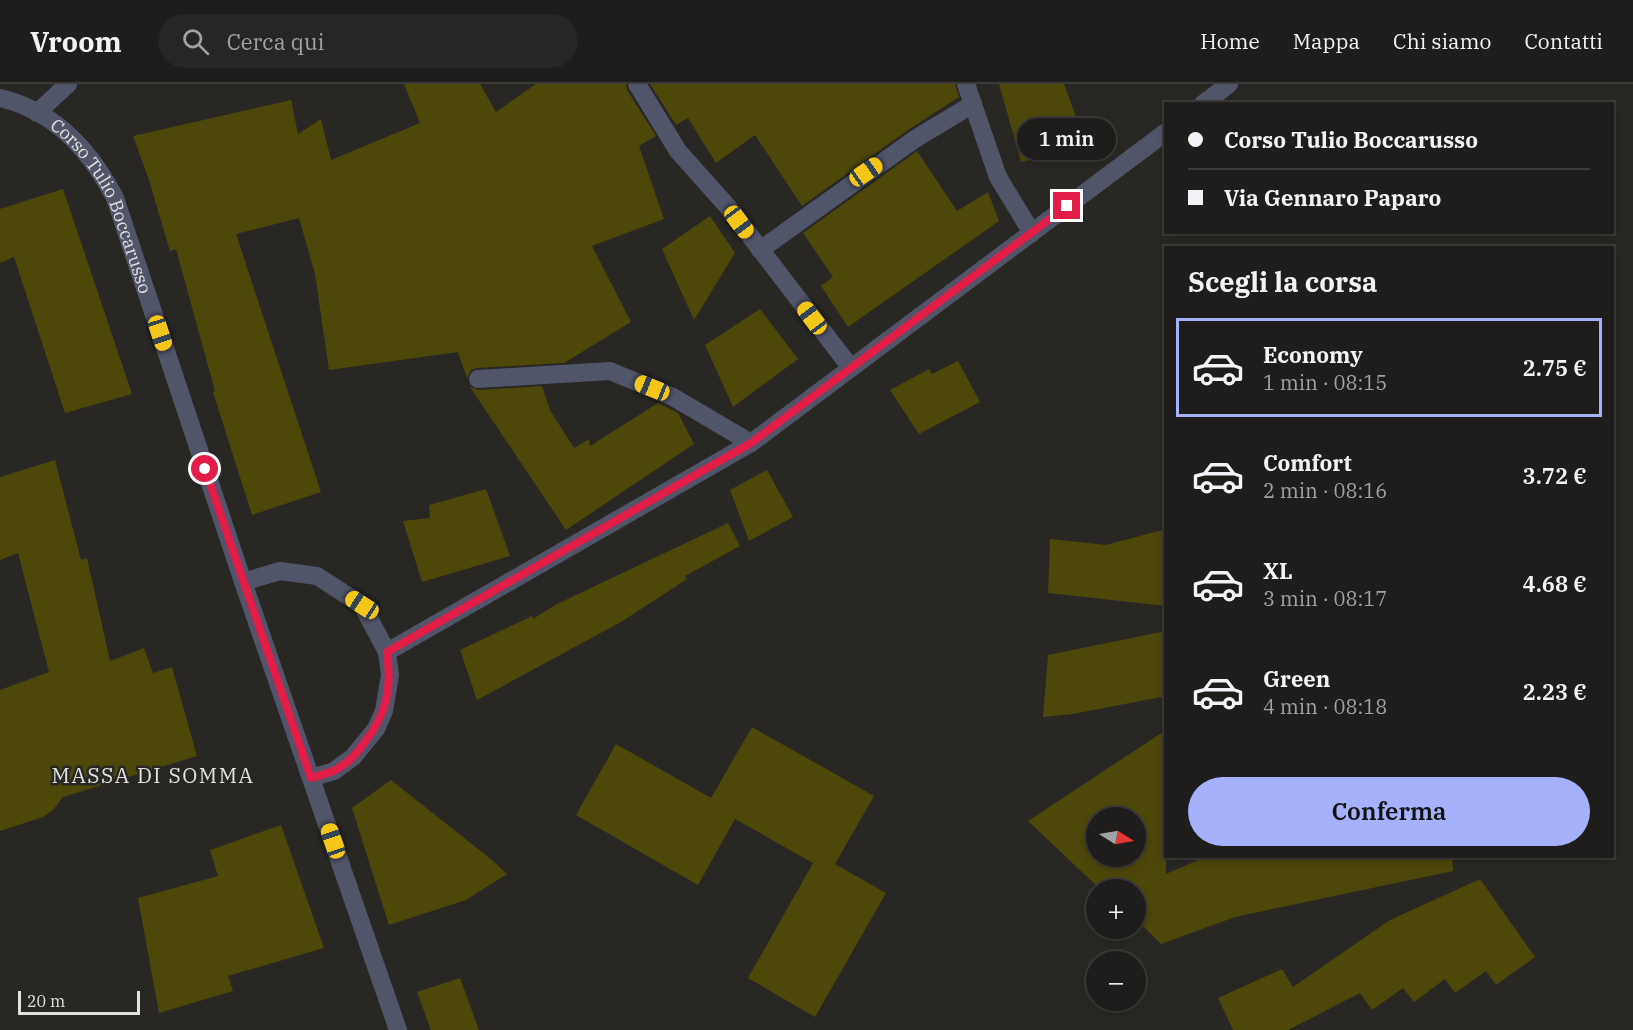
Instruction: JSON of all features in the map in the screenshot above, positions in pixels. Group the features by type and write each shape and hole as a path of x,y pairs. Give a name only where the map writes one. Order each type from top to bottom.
{"street":[{"path":"37,113 68,84"},
{"path":"637,84 678,151 728,207 851,369"},
{"path":"966,84 998,177 1032,233"},
{"path":"1206,102 1228,84"},
{"name":"Corso Tulio Boccarusso","path":"0,98 19,102 58,125 80,145 100,170 115,198 243,582 398,1030"},
{"path":"760,250 915,139 973,104"},
{"path":"387,652 751,443 1164,134"},
{"path":"478,379 610,371 673,397 751,443"},
{"path":"243,582 280,571 317,576 362,605 387,652 390,675 384,711 376,729 353,758 334,771 311,778"}],"building":[{"path":"404,84 480,84 496,112 536,84 626,84 627,90 656,136 639,146 664,219 592,246 631,322 564,363 477,368 471,370 467,378 458,352 329,370 315,274 299,218 236,234 321,492 252,515 213,392 215,391 176,249 170,251 133,136 291,100 298,134 321,119 331,160 420,123"},
{"path":"650,84 955,84 959,97 908,130 802,206 755,135 716,163 688,118 676,125"},
{"path":"999,84 1064,84 1087,147 1021,162"},
{"path":"917,151 957,211 988,192 999,221 848,327 821,286 833,277 803,233"},
{"path":"63,189 132,394 65,413 14,257 0,263 0,209"},
{"path":"710,216 735,253 694,320 662,249"},
{"path":"760,309 798,359 733,407 705,345"},
{"path":"958,361 980,402 919,434 890,390 929,369 932,374"},
{"path":"542,386 550,410 574,448 589,439 590,446 658,403 678,413 694,444 566,530 470,387 479,390"},
{"path":"55,460 81,560 87,558 110,661 144,648 153,673 172,667 197,756 63,797 53,810 43,817 0,831 0,690 49,672 18,553 0,560 0,477"},
{"path":"767,470 793,517 749,541 730,490"},
{"path":"486,489 510,556 422,582 403,521 430,518 429,505"},
{"path":"728,523 740,546 685,576 687,579 621,622 477,700 460,650 532,616 533,619 555,605"},
{"path":"1164,530 1164,606 1048,593 1050,539 1106,545"},
{"path":"1164,631 1164,696 1073,714 1043,717 1048,655"},
{"path":"752,727 874,796 835,864 886,893 815,1017 748,978 813,863 735,819 698,885 576,815 616,744 711,798"},
{"path":"1164,731 1166,874 1203,858 1452,858 1453,871 1235,917 1161,944 1146,929 1146,879 1089,879 1028,821"},
{"path":"391,780 507,874 466,900 389,925 352,808"},
{"path":"281,825 324,948 228,976 233,991 159,1013 138,898 218,876 210,850"},
{"path":"1480,879 1535,957 1496,985 1486,971 1455,993 1445,979 1414,1002 1403,988 1372,1010 1360,993 1288,1030 1233,1030 1218,998 1282,969 1293,987 1390,920"},
{"path":"460,978 479,1030 431,1030 417,992"}],"district":[{"name":"MASSA DI SOMMA","path":"153,775"}],"route":[{"path":"205,469 311,778 334,771 353,758 376,729 384,711 390,675 387,652 751,443 1067,206"}]}
